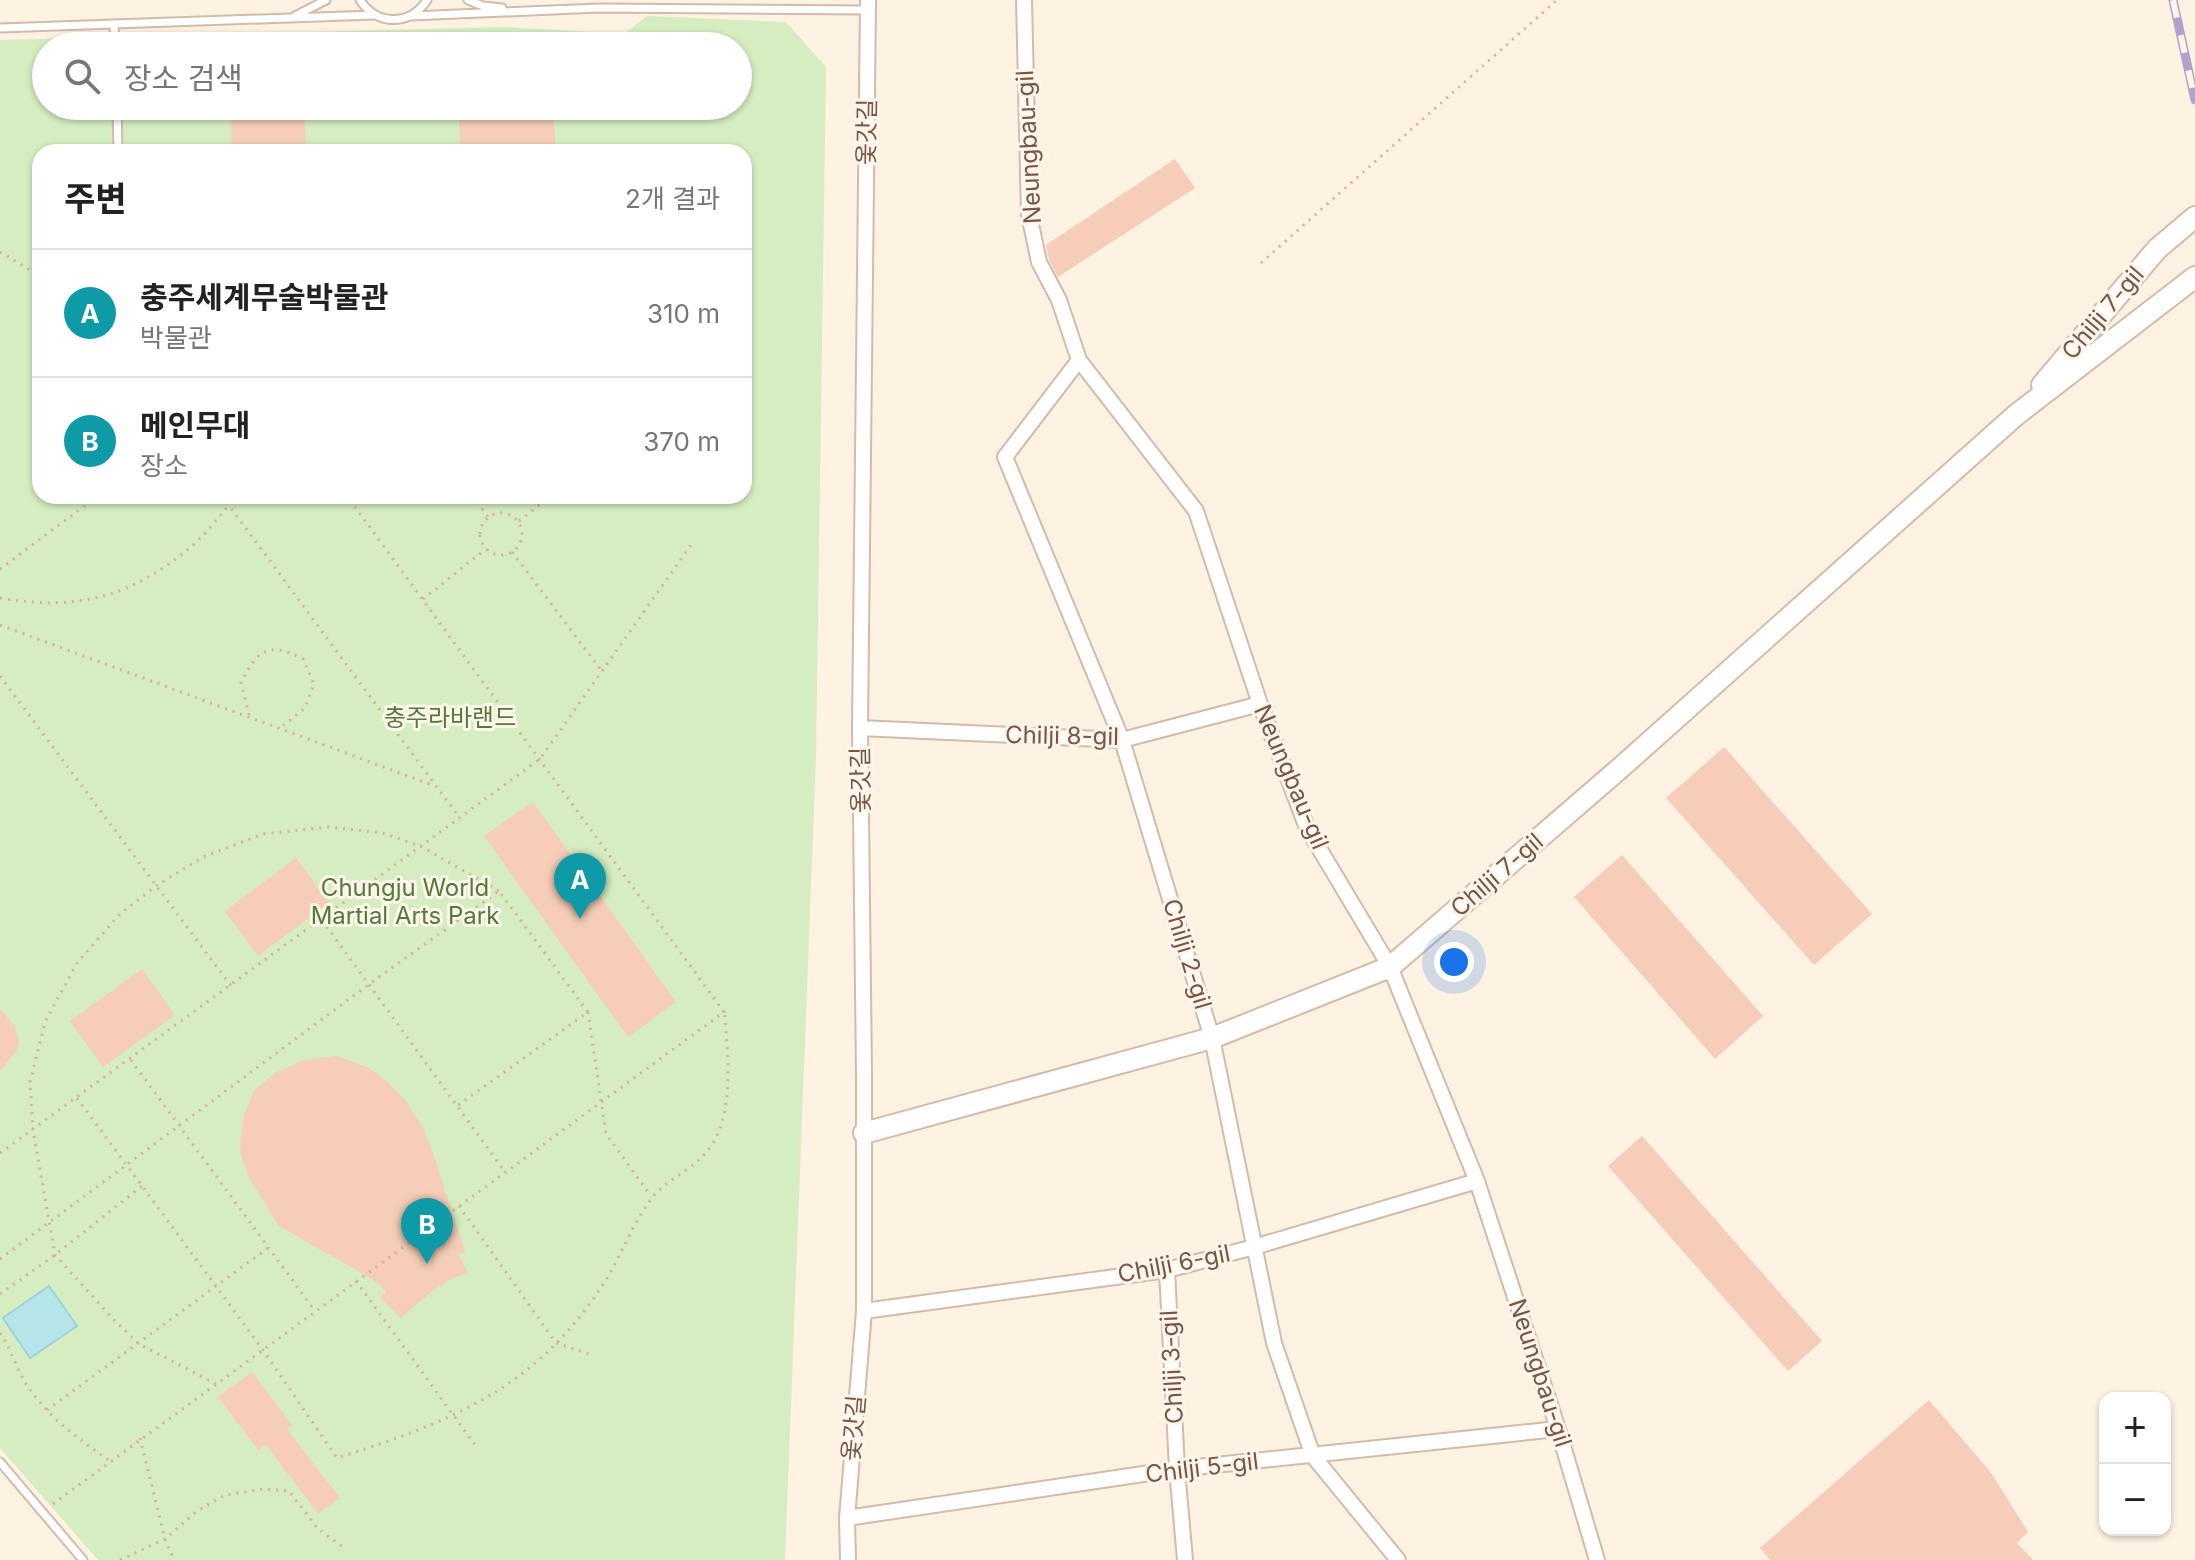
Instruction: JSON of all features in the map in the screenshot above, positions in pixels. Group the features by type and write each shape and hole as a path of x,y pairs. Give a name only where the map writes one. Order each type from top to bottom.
{"street":[{"name":"Neungbau-gil","path":"1024,0 1029,215 1039,262 1059,300 1079,360 1196,511 1260,704 1307,828 1390,967 1477,1181 1597,1560"},
{"name":"옻갓길","path":"848,1560 847,1518 864,1311 860,728 868,5"},
{"name":"Chilji 7-gil","path":"2016,415 2157,249 2195,217"},
{"name":"Chilji 7-gil","path":"864,1133 1212,1038 1390,967 1618,770 2016,415 2195,277"},
{"name":"Chilji 2-gil","path":"1079,360 1005,457 1122,740 1212,1038 1274,1343 1313,1456 1398,1560"},
{"name":"Chilji 8-gil","path":"860,728 1122,740 1260,704"},
{"name":"Chilji 6-gil","path":"864,1311 1167,1270 1477,1181"},
{"name":"Chilji 3-gil","path":"1167,1270 1185,1560"},
{"name":"Chilji 5-gil","path":"847,1518 1177,1469 1558,1429"}],"lane":[{"path":"285,19 302,14 326,0"},
{"path":"360,0 374,15"},
{"path":"411,16 427,0"},
{"path":"468,0 483,6 524,10"},
{"path":"0,28 374,15 392,20 411,16 599,8 868,5"},
{"path":"114,25 114,32"},
{"path":"117,120 118,144"},
{"path":"0,1462 83,1560"}],"path":[{"path":"1261,263 1557,0"},
{"path":"0,252 32,271"},
{"path":"0,569 87,504"},
{"path":"77,1098 217,1286 337,1458 454,1416 482,1403 522,1375 556,1343 598,1293 651,1197 705,1154 720,1126 726,1104 728,1065 724,1012 353,504"},
{"path":"478,504 488,517"},
{"path":"519,521 541,504"},
{"path":"0,598 33,603 73,603 113,594 152,574 193,546 229,505 459,817"},
{"path":"507,513 519,521 523,535 518,547 512,552 498,555 486,549 480,529 488,517 507,513"},
{"path":"0,1153 540,759 693,542"},
{"path":"423,599 486,549"},
{"path":"512,552 601,670"},
{"path":"0,625 435,786"},
{"path":"249,717 241,682 253,659 267,651 283,648 303,659 314,684 305,708 280,728"},
{"path":"0,676 231,986"},
{"path":"216,1384 139,1344 55,1255 33,1130 30,1082 45,1022 77,963 120,914 156,886 203,857 263,834 328,827 383,833 420,846 499,891 588,1012 606,1134 651,1197"},
{"path":"0,1259 499,891"},
{"path":"322,920 505,1172"},
{"path":"457,1106 588,1012"},
{"path":"43,1511 724,1012"},
{"path":"130,1060 315,1311"},
{"path":"0,1294 142,1186"},
{"path":"459,1206 556,1343 592,1355"},
{"path":"47,1410 268,1248"},
{"path":"356,1281 475,1445"},
{"path":"0,1333 25,1382 47,1410 68,1433 110,1461"},
{"path":"140,1438 165,1539 174,1560"},
{"path":"120,1560 165,1539 197,1511 225,1495 263,1489 289,1491 318,1529 343,1547"}],"green space":[{"name":"Chungju World Martial Arts Park","path":"647,16 786,22 826,67 816,756 785,1560 98,1560 0,1448 0,40 32,39 32,120 752,120 752,32 627,32"},
{"name":"Chungju World Martial Arts Park","path":"502,27 589,32 309,32"}],"water":[{"path":"49,1286 77,1326 30,1358 3,1318"}],"building":[{"path":"231,120 305,120 306,144 232,144"},
{"path":"459,120 554,120 555,144 460,144"},
{"path":"1175,159 1195,188 1058,277 1049,260 1046,245"},
{"path":"1724,747 1872,914 1814,965 1666,798"},
{"path":"533,802 676,1002 628,1037 484,836"},
{"path":"1622,855 1763,1016 1715,1059 1574,897"},
{"path":"296,858 329,903 258,956 225,911"},
{"path":"142,969 175,1015 103,1067 70,1021"},
{"path":"0,1009 15,1026 19,1042 17,1050 0,1071"},
{"path":"337,1056 367,1067 386,1080 405,1100 423,1128 465,1252 459,1255 468,1273 454,1277 430,1293 401,1318 380,1298 386,1291 372,1279 279,1226 249,1178 240,1152 243,1117 254,1091 275,1073 304,1060"},
{"path":"1642,1136 1822,1341 1788,1371 1608,1166"},
{"path":"252,1372 292,1425 287,1429 340,1498 318,1514 266,1445 258,1450 218,1397"},
{"path":"1929,1400 1992,1474 2028,1532 2017,1543 2033,1560 1770,1560 1760,1548"}],"railway":[{"path":"2173,0 2195,100"}],"place":[{"name":"충주세계무술박물관","path":"580,919"},
{"name":"메인무대","path":"427,1264"}],"park label":[{"name":"충주라바랜드","path":"450,718"}]}
